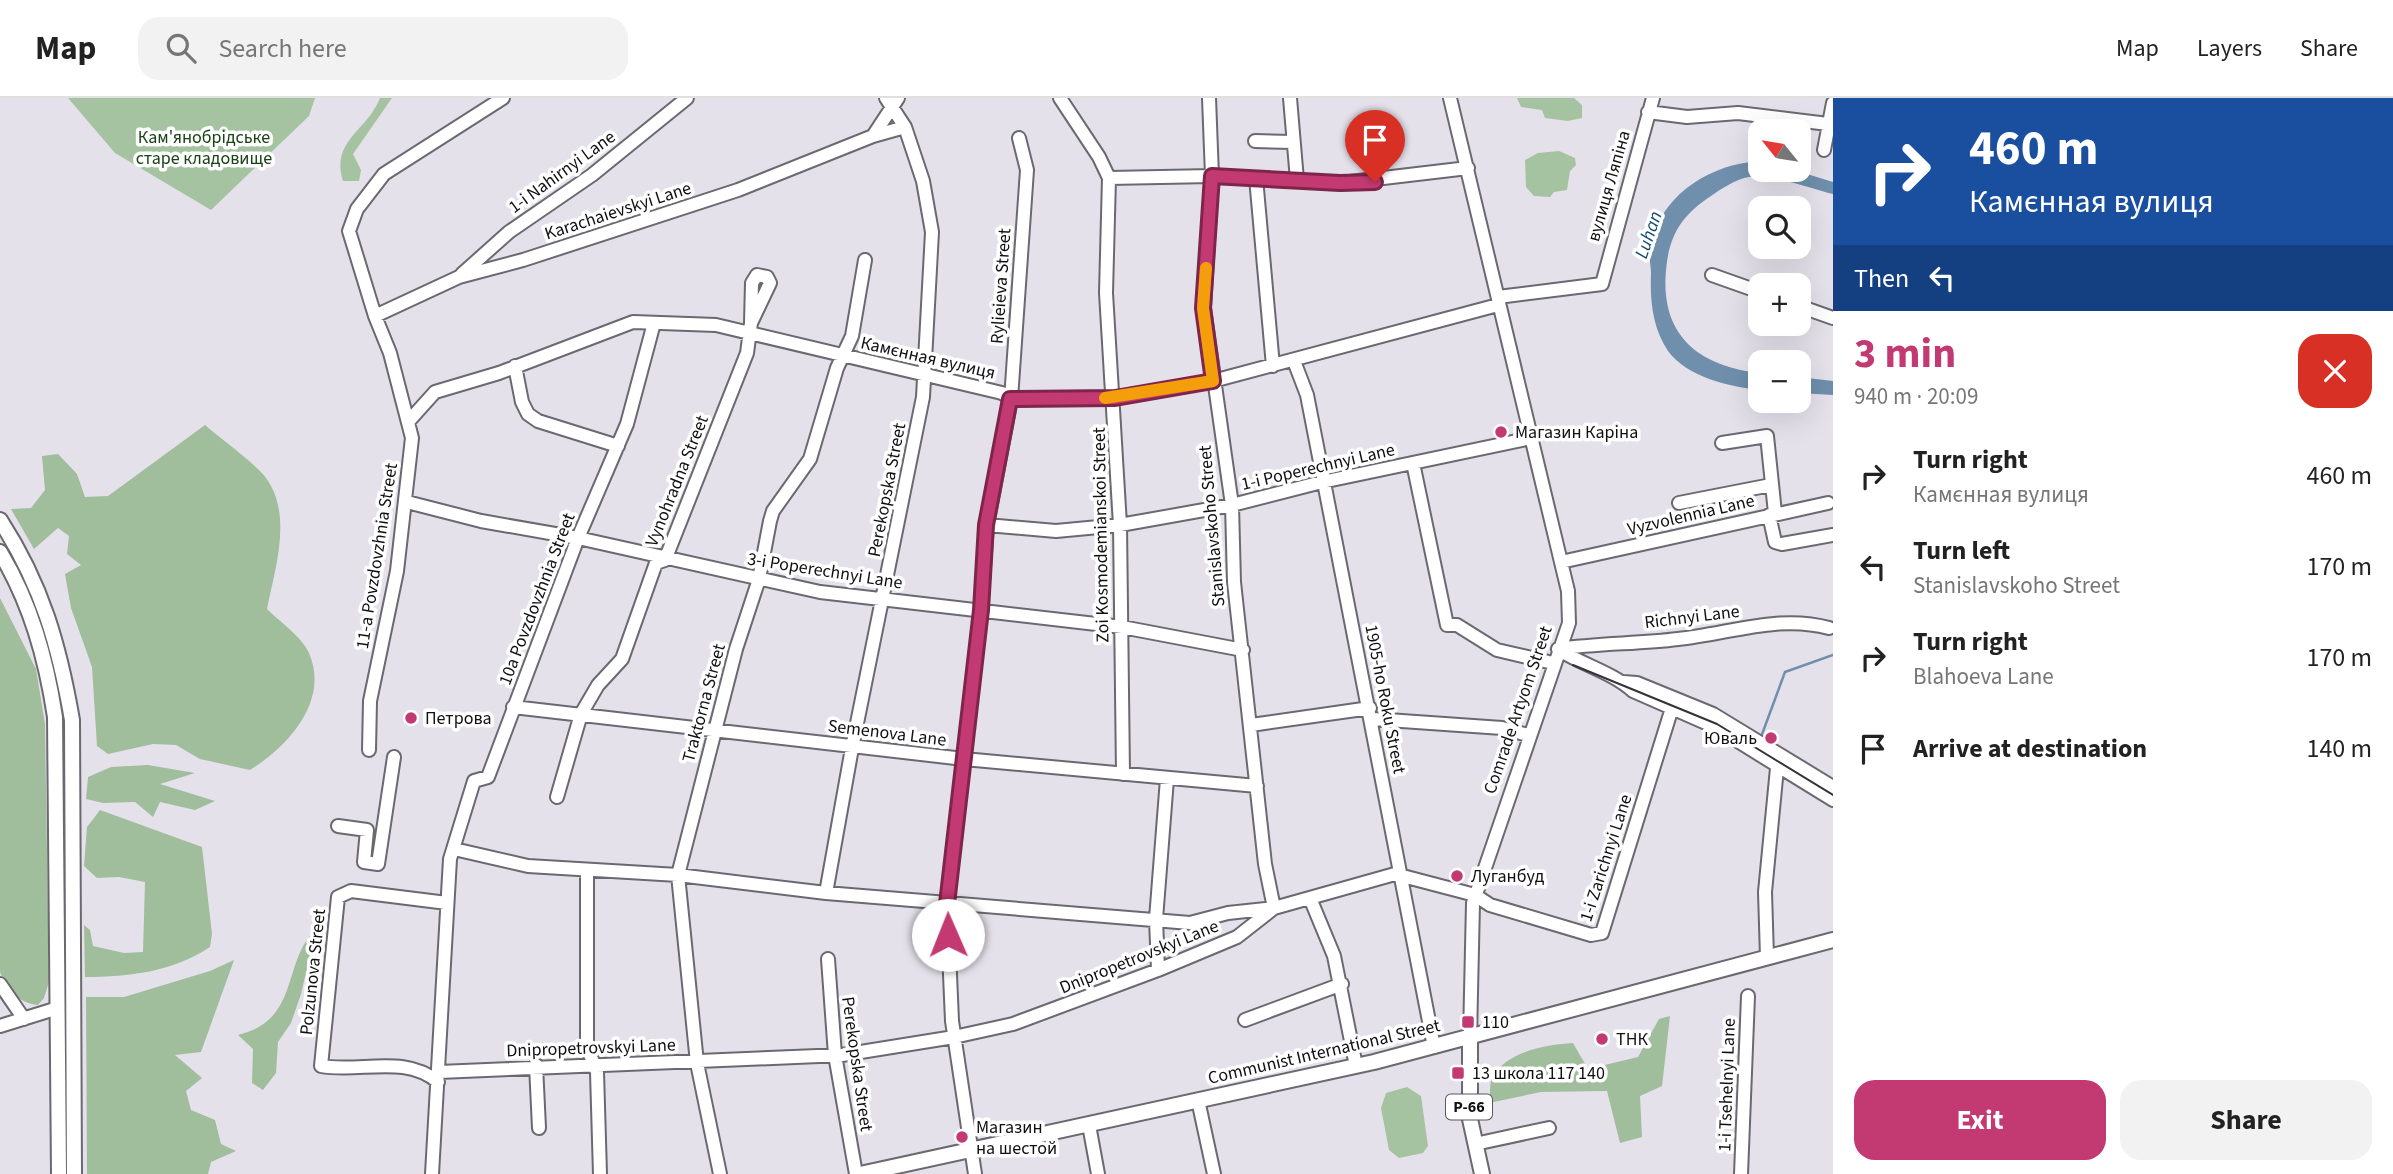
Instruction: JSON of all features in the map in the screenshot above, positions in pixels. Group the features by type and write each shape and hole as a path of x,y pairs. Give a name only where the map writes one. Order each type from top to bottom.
{"main road":[{"path":"0,520 48,612 61,655 72,720 74,1174"},
{"path":"0,552 34,622 47,666 55,717 59,1174"},
{"name":"Communist International Street","path":"858,1174 1356,1066 1833,940"},
{"name":"Comrade Artyom Street","path":"1470,1038 1468,1083 1475,1144 1482,1174"}],"street":[{"name":"11-a Povzdovzhnia Street","path":"369,750 370,701 407,502 412,438 390,353 375,316 349,232 357,209 384,174 503,98"},
{"name":"1-i Nahirnyi Lane","path":"459,277 509,232 592,175 687,98"},
{"name":"Zoi Kosmodemianskoi Street","path":"1060,98 1099,157 1109,178 1106,293 1115,398 1120,525 1123,775"},
{"name":"Stanislavskoho Street","path":"1209,98 1212,176 1203,308 1231,505 1234,582 1265,864 1274,908"},
{"path":"1290,98 1297,180"},
{"name":"Comrade Artyom Street","path":"1450,98 1568,591 1569,622 1475,895 1470,1038"},
{"name":"вулиця Ляпіна","path":"1602,284 1653,98"},
{"path":"873,136 892,102"},
{"name":"Perekopska Street","path":"827,894 852,748 923,397 932,232 923,181 905,127 892,102"},
{"path":"1824,150 1833,103"},
{"path":"1648,112 1687,117 1738,113 1828,124"},
{"name":"Karachaievskyi Lane","path":"375,316 459,277 523,260 738,190 873,136 905,127"},
{"name":"Rylieieva Street","path":"971,1151 952,1021 947,904 981,610 986,525 1010,399 1027,170 1019,138"},
{"path":"1255,141 1293,142"},
{"path":"1109,178 1212,176 1340,183 1375,182 1468,168"},
{"path":"1256,178 1273,366"},
{"name":"Traktorna Street","path":"720,1174 697,1063 678,875 691,815 717,729 736,649 759,579 773,511 810,459 842,356 852,335 865,260"},
{"path":"1712,275 1748,288"},
{"name":"Камєнная вулиця","path":"408,422 435,392 515,366 634,321 752,328 842,356 1002,393 1010,399 1115,398 1213,381 1273,366 1500,300 1602,284"},
{"path":"1811,310 1833,318"},
{"name":"10a Povzdovzhnia Street","path":"432,1174 450,859 474,780 488,777 578,538 618,446 654,323"},
{"name":"Vynohradna Street","path":"557,797 582,714 598,685 622,659 656,563 665,560 723,416 752,328"},
{"name":"1905-ho Roku Street","path":"1294,360 1307,396 1360,673 1372,714 1434,1047"},
{"path":"515,366 528,414 538,421 618,446"},
{"path":"1722,443 1767,436 1775,541 1782,544 1833,535"},
{"name":"1-i Poperechnyi Lane","path":"986,525 1056,531 1120,525 1231,505 1322,482 1531,438"},
{"path":"1413,463 1447,625 1457,625 1497,650 1553,663"},
{"path":"1679,503 1772,485"},
{"name":"3-i Poperechnyi Lane","path":"407,502 481,521 578,538 665,560 820,592 1122,627 1243,650"},
{"name":"Vyzvolennia Lane","path":"1561,562 1828,503"},
{"name":"Richnyi Lane","path":"1558,649 1679,639 1783,623 1811,623 1829,628"},
{"path":"1558,649 1577,662 1623,682 1633,691 1715,727 1777,768 1833,800"},
{"path":"1623,682 1637,683 1713,714 1833,787"},
{"name":"Semenova Lane","path":"513,707 964,760 1257,786"},
{"name":"1-i Zarichnyi Lane","path":"1475,895 1503,909 1591,935 1602,933 1672,708"},
{"path":"1251,725 1372,714 1502,728 1528,735"},
{"path":"338,826 367,830 364,862 378,864 394,757"},
{"path":"1767,957 1765,892 1777,768"},
{"path":"1158,970 1156,919 1167,779"},
{"name":"Dnipropetrovskyi Lane","path":"454,849 528,866 678,875 827,894 1190,922 1228,913 1274,908"},
{"path":"587,871 587,1047 597,1072 600,1174"},
{"path":"1274,908 1395,874 1475,895"},
{"name":"Polzunova Street","path":"321,1066 338,897 351,891 447,903"},
{"path":"1310,898 1334,956 1342,984 1356,1066"},
{"name":"Dnipropetrovskyi Lane","path":"321,1066 339,1069 368,1065 424,1070 438,1077 536,1065 697,1063 835,1055 954,1037 1013,1024 1158,970 1237,937 1274,908"},
{"name":"Perekopska Street","path":"828,959 835,1055 858,1174"},
{"path":"0,984 24,1019"},
{"path":"1245,1020 1342,984"},
{"name":"1-i Tsehelnyi Lane","path":"1741,1174 1748,996"},
{"path":"0,1026 58,1008"},
{"path":"536,1065 539,1128"},
{"path":"1198,1100 1214,1174"},
{"path":"1089,1125 1098,1174"},
{"path":"1475,1144 1549,1128"},
{"path":"971,1151 975,1174"}],"green space":[{"name":"Кам'янобрідське старе кладовище","path":"68,98 315,98 309,116 211,210 115,153"},
{"path":"380,98 392,98 353,154 361,170 359,181 343,181 340,167 346,146"},
{"path":"1517,98 1574,98 1582,105 1582,118 1568,121 1545,118 1542,110 1521,107"},
{"path":"1559,151 1575,158 1576,165 1570,171 1567,190 1554,192 1550,197 1534,196 1526,187 1525,160 1538,153"},
{"path":"205,425 261,472 274,493 279,508 280,542 267,609 306,647 314,671 314,689 301,721 278,749 250,770 200,759 176,745 153,744 108,754 97,746 92,667 71,608 65,574 81,565 67,554 69,536 58,528 34,549 11,509 31,508 45,490 42,456 58,454 77,474 85,497 108,496"},
{"path":"0,598 36,669 45,724 49,982 44,998 38,1005 25,1002 14,995 0,972"},
{"path":"148,765 195,773 160,784 215,801 195,810 160,802 153,817 135,802 103,803 86,799 88,777 111,767"},
{"path":"100,810 202,847 212,934 210,947 181,962 150,971 85,977 84,925 90,930 93,946 124,953 143,952 145,882 119,877 97,878 84,866 87,827"},
{"path":"316,929 301,994 291,1023 278,1042 276,1073 263,1090 252,1083 253,1049 238,1035 258,1027 272,1017 288,989 305,942"},
{"path":"234,960 201,1052 175,1055 202,1078 186,1091 191,1110 215,1120 221,1144 236,1151 211,1162 208,1174 87,1174 86,997 124,997 210,971"},
{"path":"1670,1016 1662,1086 1640,1096 1642,1137 1620,1143 1607,1091 1541,1092 1489,1103 1491,1078 1507,1061 1517,1056 1539,1048 1573,1043 1588,1069 1638,1057 1659,1019"},
{"path":"64,1028 67,1032 68,1174 63,1174"},
{"path":"1407,1087 1421,1096 1428,1146 1423,1153 1399,1158 1389,1150 1381,1108 1386,1093"}],"water":[{"path":"1748,162 1748,177 1724,187 1701,203 1685,219 1674,236 1666,270 1666,293 1677,330 1688,344 1719,363 1748,371 1748,388 1710,379 1686,368 1676,360 1658,332 1651,293 1649,249 1663,213 1686,188 1733,165"},
{"path":"1811,175 1833,182 1833,194 1791,182 1811,182"},
{"path":"1811,378 1833,381 1833,395 1811,394"}],"waterway":[{"path":"1761,737 1785,672 1833,655"}],"tram line":[{"path":"1573,665 1717,724 1833,795"}],"slow traffic":[{"path":"1105,398 1213,381 1203,308 1206,268"}],"place":[{"name":"Магазин Каріна","path":"1501,432"},
{"name":"Петрова","path":"411,718"},
{"name":"Юваль","path":"1771,738"},
{"name":"Луганбуд","path":"1457,876"},
{"name":"110","path":"1468,1022"},
{"name":"ТНК","path":"1602,1039"},
{"name":"13 школа 117 140","path":"1458,1073"},
{"name":"Магазин на шестой","path":"962,1137"}],"route":[{"path":"948,935 947,904 981,610 986,525 1010,399 1115,398 1213,381 1203,308 1212,176 1340,183 1375,182"}],"water label":[{"name":"Luhan","path":"1649,235"}]}
